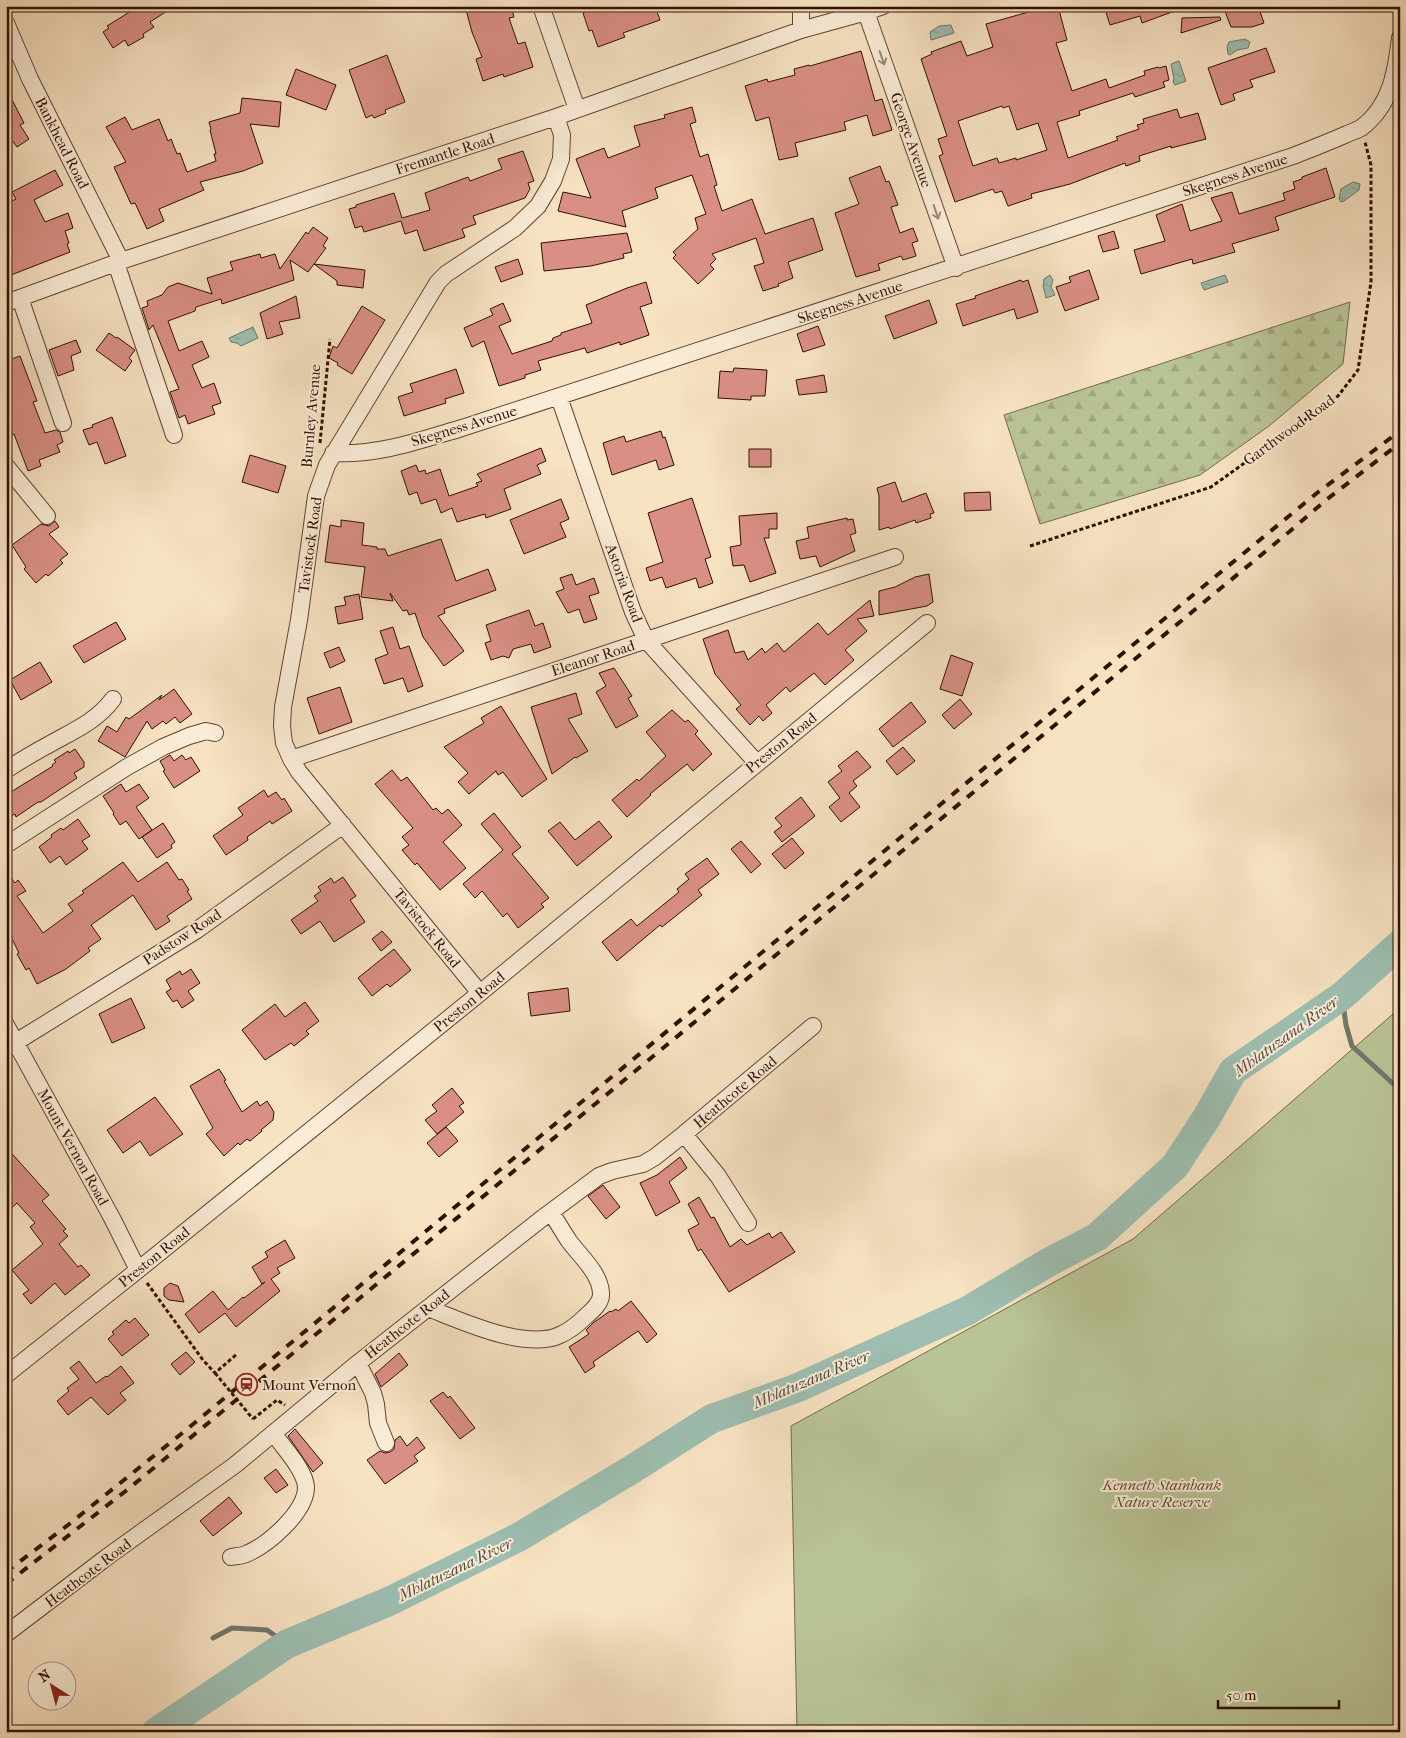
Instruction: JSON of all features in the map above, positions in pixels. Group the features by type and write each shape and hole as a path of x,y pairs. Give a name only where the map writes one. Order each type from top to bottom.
{"street":[{"path":"541,6 577,109"},
{"path":"801,6 801,30"},
{"name":"Fremantle Road","path":"13,301 119,262 556,117 801,30 883,6"},
{"name":"George Avenue","path":"866,12 956,268"},
{"name":"Bankhead Road","path":"6,23 30,79 119,262 174,435"},
{"path":"1361,128 1377,112 1389,93 1396,69 1400,38"},
{"name":"Tavistock Road","path":"480,992 299,772 291,760 284,743 282,726 283,707 299,620 316,496 327,450 438,282 446,274 515,228 538,206 553,181 561,159 562,135 556,117"},
{"name":"Skegness Avenue","path":"327,450 355,454 421,440 956,268 1293,156 1361,128"},
{"path":"13,301 63,423"},
{"name":"Astoria Road","path":"559,397 633,612 646,640 757,763"},
{"path":"6,466 47,516"},
{"name":"Eleanor Road","path":"291,760 895,557"},
{"name":"Preston Road","path":"6,1375 480,992 927,623"},
{"path":"6,770 93,720 113,700"},
{"path":"6,845 127,767 163,747 206,731 215,734"},
{"name":"Padstow Road","path":"16,1042 197,930 343,825"},
{"name":"Mount Vernon Road","path":"6,1025 112,1218 138,1270"},
{"name":"Heathcote Road","path":"6,1634 107,1557 236,1466 358,1363 599,1176 643,1164 655,1157 812,1026"},
{"path":"684,1134 718,1176 748,1222"},
{"path":"428,1308 466,1323 523,1340 539,1340 559,1336 580,1322 594,1309 601,1299 602,1292 590,1268 570,1242 551,1212"},
{"path":"358,1363 373,1393 378,1423 386,1444"},
{"path":"231,1557 245,1555 274,1536 288,1523 298,1510 304,1497 306,1487 303,1477 274,1434"}],"path":[{"name":"Garthwood Road","path":"1030,546 1211,487 1338,396 1358,370 1371,282 1371,165 1361,128"},
{"name":"Burnley Avenue","path":"327,450 330,339"},
{"path":"138,1270 203,1360 253,1419 277,1400 298,1414"},
{"path":"215,1373 237,1354"}],"green space":[{"path":"1400,275 1400,363 1396,366"},
{"path":"1350,302 1343,364 1269,426 1200,475 1040,524 1004,415"},
{"name":"Kenneth Stainbank Nature Reserve","path":"1400,1008 1400,1732 797,1732 791,1426 1133,1239"}],"water":[{"path":"951,25 954,33 931,40 930,32 939,26"},
{"path":"1245,39 1250,42 1248,48 1237,50 1230,55 1228,54 1227,47 1229,42"},
{"path":"1179,61 1186,81 1175,85 1171,64"},
{"path":"1353,182 1360,184 1359,190 1341,202 1339,199 1341,189"},
{"path":"1050,275 1053,280 1051,287 1055,295 1046,298 1043,286 1044,279"},
{"path":"1225,275 1228,282 1204,290 1201,283"},
{"path":"253,327 258,338 241,346 231,342 229,338"}],"building":[{"path":"139,6 175,6 150,22 154,27 143,34 144,37 128,46 125,40 113,48 103,32 109,28 107,26"},
{"path":"465,6 511,6 514,17 509,18 518,44 525,42 533,67 504,77 503,74 483,81 476,59 482,57 472,32"},
{"path":"584,6 655,6 660,20 623,33 625,37 598,47 592,30 589,31 583,13 586,11"},
{"path":"1030,6 1058,6 1067,40 1056,43 1072,91 1106,79 1109,88 1145,75 1144,71 1166,66 1169,80 1163,82 1165,87 1135,97 1133,93 1079,111 1080,115 1057,122 1068,158 1118,140 1116,137 1139,129 1137,125 1144,123 1143,119 1177,109 1180,118 1198,113 1206,139 1171,148 1171,146 1139,156 1140,161 1126,166 1125,163 1070,184 1031,194 1032,198 1008,206 1002,191 995,193 993,189 955,202 939,156 943,154 938,139 947,136 921,59 932,54 931,52 961,41 967,56 993,47 986,24 1032,11","holes":["1002,106 1003,108 1009,106 1017,130 1038,123 1047,150 1016,160 1016,158 999,163 997,158 973,166 958,121"]},
{"path":"1104,6 1182,6 1183,8 1142,23 1140,16 1110,25"},
{"path":"1223,6 1258,6 1264,23 1252,27 1231,27"},
{"path":"1220,17 1221,20 1181,33 1182,18"},
{"path":"1266,48 1275,72 1250,80 1253,87 1233,94 1235,100 1221,105 1208,68"},
{"path":"861,51 875,101 882,99 892,130 873,136 867,115 844,122 846,130 795,143 798,156 779,160 769,117 756,121 745,86 767,79 768,82 795,75 794,69"},
{"path":"387,55 405,102 385,110 386,113 374,118 372,115 366,118 349,70"},
{"path":"296,69 336,85 326,110 286,95"},
{"path":"6,88 24,123 20,125 29,139 17,147 6,132"},
{"path":"242,98 281,102 279,127 250,124 263,163 243,171 200,182 204,190 159,209 164,221 147,229 135,203 131,204 114,167 126,162 106,127 125,117 132,130 159,119 168,141 171,139 177,154 180,153 187,172 216,161 209,122 240,113"},
{"path":"692,107 696,122 690,124 700,157 708,154 717,185 714,186 722,211 752,199 765,234 813,218 823,250 788,262 793,278 778,284 779,286 763,291 754,266 764,263 756,238 712,254 716,259 710,265 714,269 698,284 673,258 676,255 673,252 698,229 695,218 706,214 692,175 655,188 658,198 622,211 626,227 558,211 563,192 591,198 576,159 604,148 608,158 640,146 634,126 665,118 664,115"},
{"path":"523,151 534,181 528,183 530,189 525,198 473,216 476,224 462,229 465,237 424,251 417,230 405,234 401,221 364,232 362,226 355,228 349,209 356,207 356,205 394,193 402,218 430,210 425,193 468,177 470,181 502,169 498,159"},
{"path":"880,166 886,182 889,181 898,205 891,207 900,233 913,228 918,241 912,243 916,256 903,260 901,256 878,264 880,270 856,277 835,213 859,204 849,178"},
{"path":"1326,168 1335,197 1275,217 1279,230 1232,244 1235,252 1193,264 1192,259 1141,274 1134,250 1165,241 1156,215 1182,204 1190,231 1222,221 1211,198 1232,192 1239,214 1285,200 1283,193 1295,189 1293,182"},
{"path":"55,170 63,185 34,200 45,222 68,213 73,228 65,231 70,252 6,277 6,204 16,199 12,192"},
{"path":"313,227 328,238 323,246 326,248 308,272 290,260 294,280 222,304 221,299 196,307 195,311 168,321 179,351 202,341 209,357 192,365 202,388 214,383 221,403 212,406 215,414 188,424 185,415 179,418 170,392 179,389 153,325 149,330 142,308 148,306 147,301 162,295 168,287 178,283 212,294 207,278 233,270 230,262 260,254 261,258 275,254 280,269 306,232 308,234"},
{"path":"1114,231 1119,248 1103,252 1098,236"},
{"path":"627,233 632,252 623,254 624,258 591,266 544,271 541,243"},
{"path":"518,259 523,274 501,282 495,267"},
{"path":"314,264 365,270 363,288 337,285 337,281"},
{"path":"1089,270 1099,299 1065,311 1056,287 1071,282 1069,277"},
{"path":"1021,280 1022,282 1028,280 1038,312 1017,319 1014,309 963,326 956,304"},
{"path":"646,282 652,303 640,307 649,335 620,345 620,342 587,353 585,348 538,361 541,370 525,375 525,378 499,386 484,341 472,347 464,328 493,315 490,309 503,303 511,321 499,326 512,354 552,341 553,338 561,335 561,333 592,323 586,305"},
{"path":"296,296 300,318 279,322 283,334 267,339 260,313"},
{"path":"929,300 937,323 894,339 885,316"},
{"path":"362,306 385,320 352,374 329,358 333,346 337,348"},
{"path":"818,326 825,345 803,352 797,334"},
{"path":"109,333 135,350 129,358 132,361 125,371 96,350"},
{"path":"76,340 81,352 71,356 74,370 58,376 49,350"},
{"path":"20,356 37,401 33,402 45,433 56,430 60,432 63,442 57,445 60,452 39,460 41,466 28,471 14,434 12,435 6,420 6,361"},
{"path":"734,368 767,370 765,396 751,396 751,400 718,398 720,371 733,372"},
{"path":"456,369 464,393 445,399 446,403 404,416 398,397 413,392 410,384"},
{"path":"824,375 827,392 799,395 796,380"},
{"path":"112,417 126,456 105,464 97,442 89,445 83,430"},
{"path":"661,431 663,438 665,437 674,465 659,470 656,460 612,475 603,443 624,436 626,442"},
{"path":"541,448 546,461 537,465 541,474 504,489 511,509 486,518 485,514 457,522 452,508 441,513 436,499 421,504 417,492 409,495 401,471 416,465 419,472 425,470 426,474 440,469 449,496 478,486 476,483 482,481 477,474"},
{"path":"749,449 771,449 771,467 749,467"},
{"path":"250,455 286,466 278,493 242,482"},
{"path":"895,482 902,502 926,493 934,513 930,514 931,518 916,523 915,520 890,529 889,527 879,530 879,496 877,488"},
{"path":"990,492 991,510 965,511 964,493"},
{"path":"692,498 711,557 705,559 713,583 699,588 696,578 666,588 662,577 650,581 646,568 663,562 648,513"},
{"path":"561,499 569,519 560,523 566,537 524,554 510,520"},
{"path":"777,513 777,529 769,529 769,538 764,538 776,573 750,582 744,565 733,566 730,547 741,545 739,516"},
{"path":"847,518 847,520 853,519 856,533 850,535 855,551 820,567 816,556 800,559 796,541 809,538 807,527"},
{"path":"341,520 364,523 362,545 385,549 388,556 441,539 456,581 488,569 496,590 444,609 445,613 438,616 464,651 444,666 423,637 415,613 409,615 407,610 403,611 390,593 393,601 361,597 365,567 325,562 330,525 341,527"},
{"path":"55,521 59,527 49,534 68,554 60,560 63,563 48,576 46,574 36,583 24,569 26,567 12,545 41,524 49,526"},
{"path":"572,574 576,585 594,578 599,593 589,596 597,619 584,623 579,609 568,613 556,592 564,589 560,578"},
{"path":"929,574 933,602 927,606 879,615 879,591 895,587 915,577"},
{"path":"359,594 363,619 338,624 335,607 346,605 344,597"},
{"path":"870,600 874,616 857,619 867,631 845,650 854,660 825,685 814,673 790,692 786,687 766,705 772,713 763,721 759,716 750,725 736,709 741,705 715,674 703,639 728,630 735,653 744,651 748,660 762,648 765,653 777,643 784,652 818,623 828,635"},
{"path":"529,610 535,626 543,623 551,647 534,653 531,644 513,649 509,658 503,656 491,660 485,643 491,641 486,625"},
{"path":"116,622 126,639 84,663 73,646"},
{"path":"393,627 400,649 409,646 423,686 408,692 403,678 384,684 375,659 388,654 380,631"},
{"path":"339,647 345,661 330,668 324,653"},
{"path":"951,655 973,663 962,696 940,689"},
{"path":"40,662 52,682 21,700 10,680"},
{"path":"614,668 632,696 628,698 638,716 616,728 596,692 606,686 599,673"},
{"path":"340,687 352,722 319,734 307,698"},
{"path":"174,689 192,714 180,723 175,717 166,724 163,721 152,729 147,721 125,757 98,741 107,726 117,732 126,717 129,719 162,695 159,700"},
{"path":"576,693 582,714 568,719 588,751 575,757 552,774 531,707"},
{"path":"960,699 972,714 954,729 942,715"},
{"path":"911,702 926,722 893,747 879,729"},
{"path":"501,706 547,779 522,797 503,772 498,775 496,771 469,794 458,782 468,773 444,747 484,723 481,718"},
{"path":"672,710 685,722 688,720 698,731 695,734 712,754 693,771 687,764 650,794 627,817 612,800 637,779 639,781 666,756 646,732"},
{"path":"903,747 915,761 897,775 886,761"},
{"path":"75,749 84,762 84,767 74,773 77,778 16,817 15,814 6,820 6,795 53,766 56,762 54,760"},
{"path":"857,751 871,767 853,781 857,786 849,793 860,807 841,822 829,807 840,798 828,782 842,771 838,766"},
{"path":"170,755 174,761 182,755 186,760 191,757 200,771 174,788 163,771 165,770 160,761"},
{"path":"392,770 401,781 407,777 433,810 436,808 442,814 448,809 462,825 443,842 466,868 440,890 417,863 415,865 402,850 409,845 402,837 413,828 375,784"},
{"path":"121,784 126,792 139,784 149,798 136,807 152,830 139,839 126,821 120,825 103,796"},
{"path":"264,790 268,797 276,792 282,800 284,798 292,811 272,824 270,821 247,837 248,840 226,855 213,836 243,815 238,808"},
{"path":"801,797 815,816 782,842 774,832 782,826 775,818"},
{"path":"494,813 521,847 512,854 549,898 541,904 544,907 518,928 507,913 503,917 482,891 475,898 463,884 503,850 481,824"},
{"path":"78,819 90,836 82,841 88,849 66,865 60,856 50,863 39,847 52,837 51,835 61,828 63,830"},
{"path":"599,821 612,837 577,866 548,831 560,822 575,840"},
{"path":"163,823 175,842 171,845 172,848 157,858 142,837"},
{"path":"792,838 804,853 785,869 772,854"},
{"path":"741,841 761,864 751,873 731,849"},
{"path":"707,858 719,874 698,890 702,895 662,927 660,925 617,961 602,942 631,919 637,926 679,892 677,889 689,879 685,874"},
{"path":"123,862 138,882 167,862 179,880 182,879 192,899 167,916 170,921 156,930 133,895 91,925 101,939 88,948 90,951 66,969 37,984 29,968 26,970 17,954 19,953 6,927 6,871 15,883 18,880 26,891 17,896 43,933 73,911 68,904 84,893 82,891"},
{"path":"343,877 356,896 350,900 365,922 334,942 320,921 301,934 291,920 318,901 314,896 321,891 318,887 331,878 334,883"},
{"path":"382,931 392,942 381,951 372,939"},
{"path":"394,949 411,970 390,987 387,984 372,996 358,978"},
{"path":"191,969 200,983 188,991 194,1000 182,1008 177,1000 173,1002 166,992 171,989 166,980 180,971 182,975"},
{"path":"568,988 570,1011 531,1016 528,993"},
{"path":"131,998 145,1028 112,1043 99,1014"},
{"path":"305,1002 319,1021 306,1031 309,1034 294,1046 291,1043 265,1060 242,1030 275,1004 285,1017"},
{"path":"219,1069 242,1112 257,1101 260,1106 267,1101 274,1112 273,1120 262,1131 250,1141 247,1139 240,1145 238,1143 224,1156 206,1134 213,1128 190,1086"},
{"path":"452,1088 464,1103 459,1106 464,1112 437,1134 425,1120 437,1111 432,1105"},
{"path":"155,1097 183,1134 150,1156 140,1141 123,1153 107,1130"},
{"path":"446,1127 458,1141 439,1157 427,1143"},
{"path":"6,1147 49,1195 42,1201 66,1229 63,1231 68,1236 59,1244 78,1267 81,1265 90,1275 65,1295 55,1283 31,1304 23,1294 29,1290 12,1270 43,1244 30,1227 35,1223 17,1203 6,1213"},
{"path":"680,1157 687,1168 669,1182 680,1202 656,1216 640,1183 657,1175"},
{"path":"603,1185 620,1207 606,1219 588,1196"},
{"path":"699,1197 711,1218 714,1217 730,1247 741,1239 747,1245 769,1233 772,1238 781,1232 795,1252 729,1292 701,1249 698,1251 688,1230 699,1224 688,1204"},
{"path":"285,1240 295,1258 277,1268 280,1273 271,1279 280,1291 236,1327 225,1313 199,1333 185,1314 213,1291 228,1310 265,1282 262,1284 252,1267 268,1257 265,1252"},
{"path":"170,1283 178,1286 184,1302 169,1300 164,1296 164,1288"},
{"path":"631,1301 657,1334 647,1343 638,1331 593,1362 595,1366 585,1373 569,1347 589,1334 586,1330 593,1323 610,1311 616,1309 618,1311"},
{"path":"135,1318 149,1335 122,1356 108,1339 114,1334 112,1332 126,1320 129,1323"},
{"path":"186,1352 195,1362 180,1375 171,1364"},
{"path":"399,1353 408,1365 381,1387 375,1374"},
{"path":"79,1361 96,1383 121,1366 134,1383 120,1393 126,1400 108,1415 91,1397 68,1415 57,1401 69,1391 67,1388 79,1379 70,1368"},
{"path":"443,1392 448,1398 450,1396 475,1428 460,1439 430,1401"},
{"path":"295,1429 323,1463 313,1472 288,1436"},
{"path":"400,1436 407,1446 417,1437 425,1448 414,1456 418,1461 385,1484 367,1460 380,1451 390,1452 394,1449 395,1440"},
{"path":"276,1469 288,1485 276,1493 264,1478"},
{"path":"229,1497 242,1513 213,1536 200,1521"}],"waterway":[{"name":"Mhlatuzana River","path":"156,1732 287,1644 390,1601 519,1537 631,1470 711,1419 797,1388 967,1311 1049,1262 1097,1237 1175,1166 1207,1117 1233,1071 1342,996 1400,944"},
{"path":"1342,996 1346,1025 1352,1046 1400,1090"},
{"path":"213,1638 232,1628 267,1630 287,1644"}],"railway":[{"path":"6,1572 68,1525 186,1430 1317,493 1400,431"},
{"path":"6,1584 127,1490 1326,500 1400,443"}],"place":[{"name":"Mount Vernon","path":"246,1385"}]}
